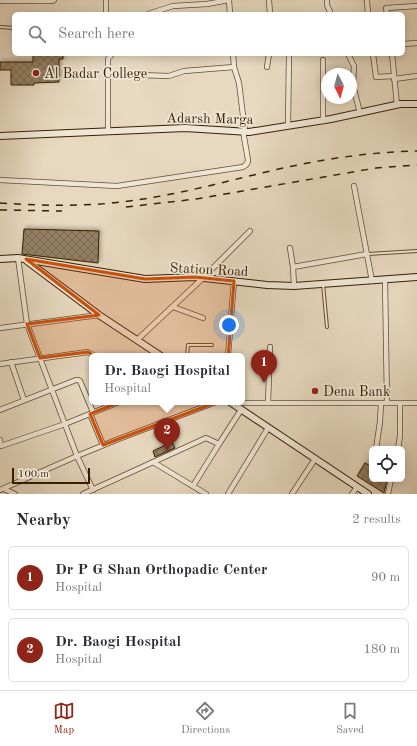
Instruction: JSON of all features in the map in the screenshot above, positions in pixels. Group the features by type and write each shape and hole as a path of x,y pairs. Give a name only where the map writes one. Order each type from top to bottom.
{"main road":[{"name":"Adarsh Marga","path":"0,136 184,128 250,132 323,121 397,105 417,104"},
{"name":"Station Road","path":"0,259 26,259 145,279 195,277 267,285 294,286 417,278"},
{"path":"26,259 99,315 156,353"},
{"path":"234,405 368,494"}],"street":[{"path":"1,1 54,0"},
{"path":"106,0 106,12"},
{"path":"154,12 173,6 207,4 229,0 230,12"},
{"path":"269,0 270,12"},
{"path":"327,0 327,5 330,12"},
{"path":"367,0 368,12"},
{"path":"387,12 386,8 417,6"},
{"path":"405,44 417,43"},
{"path":"0,180 117,186 246,166 248,160 239,83 234,67 233,56"},
{"path":"267,67 269,56"},
{"path":"288,126 289,56"},
{"path":"349,56 354,66 353,85 360,113"},
{"path":"373,56 376,77 417,76"},
{"path":"392,56 397,105"},
{"path":"108,57 108,132"},
{"path":"323,60 323,121"},
{"path":"108,74 169,76 184,71 234,67"},
{"path":"354,186 372,280"},
{"path":"137,340 204,278 250,231"},
{"path":"290,248 294,286"},
{"path":"293,267 367,254"},
{"path":"18,258 27,324 77,456 93,490"},
{"path":"385,280 387,403"},
{"path":"228,353 234,281"},
{"path":"173,307 203,318"},
{"path":"0,328 99,315"},
{"path":"268,403 270,347"},
{"path":"0,364 88,352 90,353"},
{"path":"11,362 24,400"},
{"path":"0,410 78,380 80,381 103,445"},
{"path":"245,403 417,403"},
{"path":"376,446 381,403"},
{"path":"398,446 400,403"},
{"path":"0,440 1,446 65,424 112,405"},
{"path":"2,489 103,445 208,405"},
{"path":"193,486 241,410"},
{"path":"228,494 268,428"},
{"path":"84,494 206,438 219,444"},
{"path":"292,494 315,459"},
{"path":"153,462 206,494"},
{"path":"388,494 390,482"},
{"path":"352,494 357,487"},
{"path":"2,489 15,494"}],"lane":[{"path":"0,27 12,28"},
{"path":"367,254 417,251"},
{"path":"323,284 327,327"},
{"path":"187,353 188,345 212,346"}],"highlighted area":[{"path":"26,259 145,279 195,277 234,281 225,399 103,445 90,414 149,390 88,352 40,358 27,324 99,315"}],"building":[{"path":"33,56 63,56 63,59 59,59 59,82 34,83 34,85 11,85 11,70 0,70 0,62 33,62"},
{"path":"24,229 99,231 98,263 22,254"},
{"path":"172,442 175,448 155,457 153,451"},
{"path":"365,463 369,465 369,482 386,482 384,493 357,476"}],"railway":[{"path":"0,203 68,205 119,202 175,193 320,161 368,154 417,151"},
{"path":"126,207 196,199 376,168 417,165"},
{"path":"0,210 62,211"}],"place":[{"name":"Al Badar College","path":"36,73"},
{"name":"Dr P G Shan Orthopadic Center","path":"264,383"},
{"name":"Dena Bank","path":"315,391"},
{"name":"Dr. Baogi Hospital","path":"167,451"}]}
